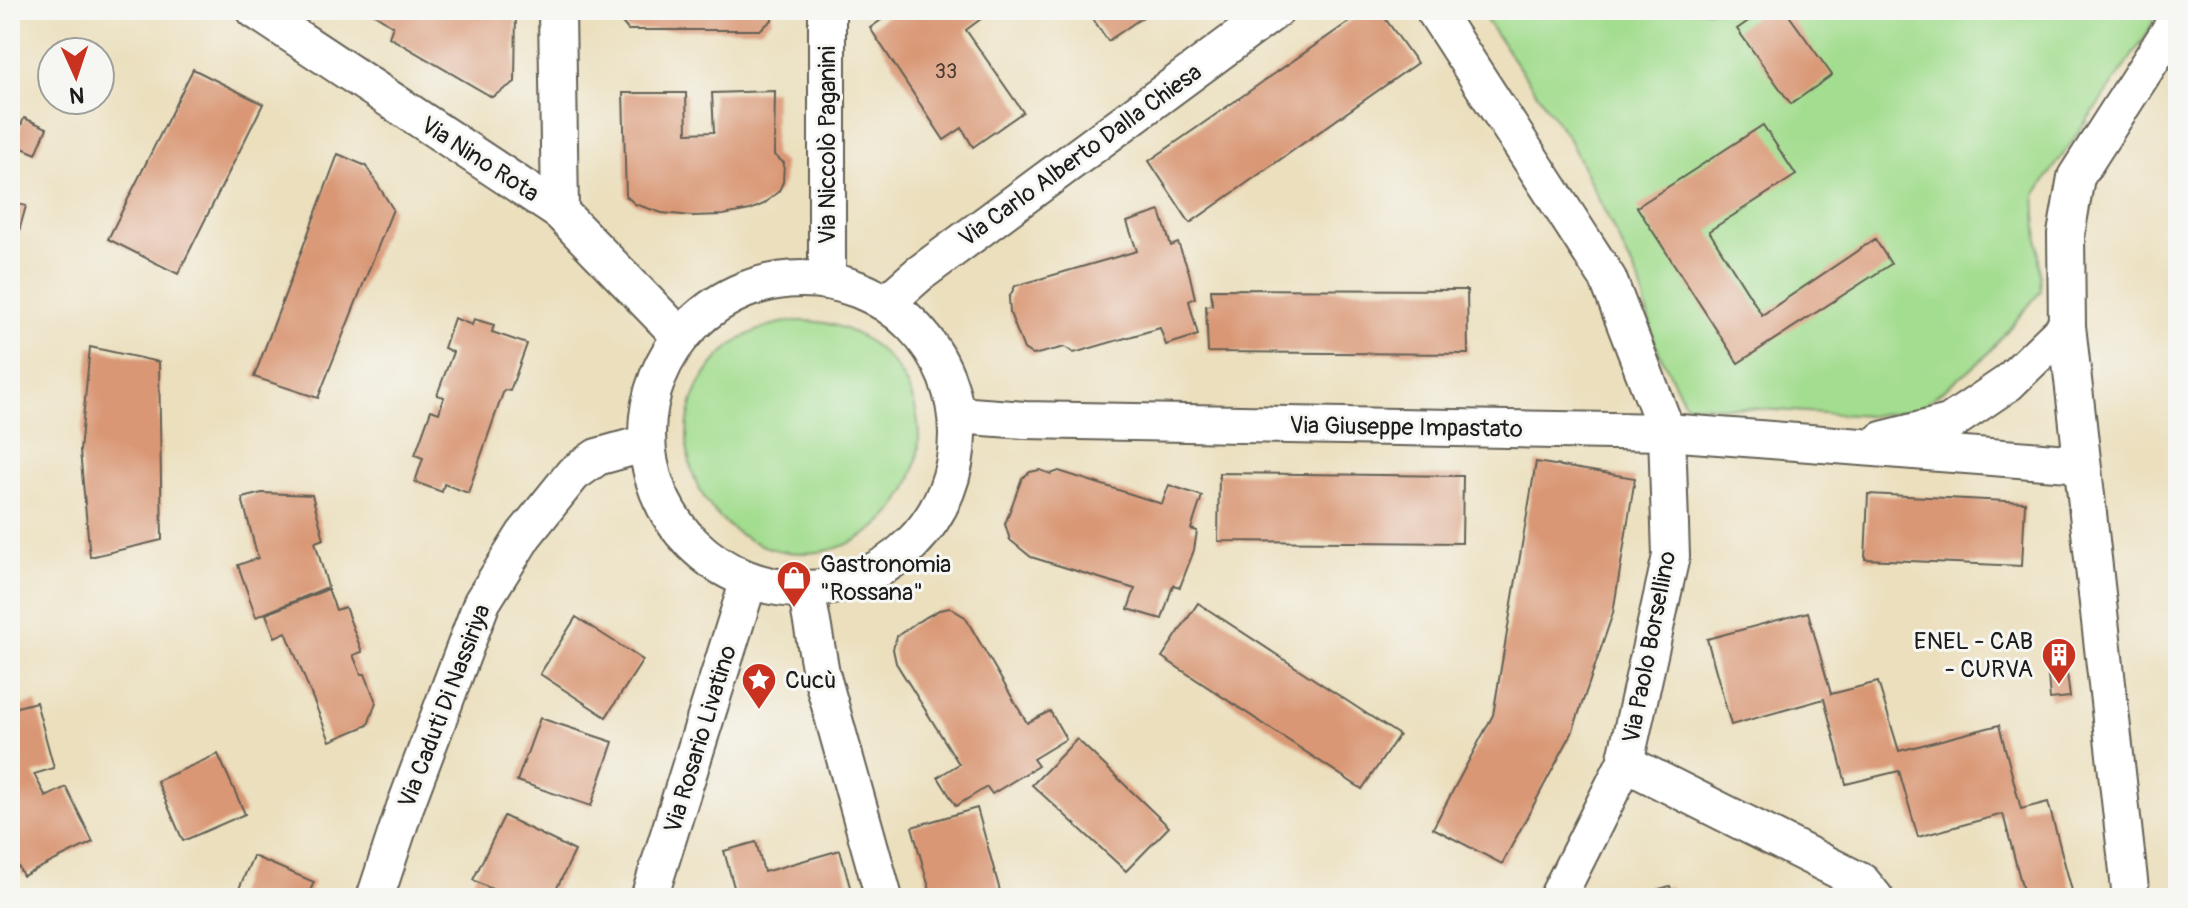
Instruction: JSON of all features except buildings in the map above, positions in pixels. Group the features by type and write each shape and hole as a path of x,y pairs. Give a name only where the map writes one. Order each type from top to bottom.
{"street":[{"name":"Via Nino Rota","path":"255,10 560,212 681,337"},
{"path":"557,10 560,212"},
{"name":"Via Niccolò Paganini","path":"827,10 827,281"},
{"name":"Via Carlo Alberto Dalla Chiesa","path":"886,303 919,274 1276,10"},
{"name":"Via Paolo Borsellino","path":"1434,10 1608,279 1667,432 1671,556 1625,763 1557,898"},
{"path":"2131,898 2067,326 2066,234 2076,177 2178,18"},
{"path":"827,281 886,303 921,333 945,370 957,415 957,458 944,499 921,535 888,564 849,583 806,589 749,580 717,564 689,541 667,512 653,478 647,443 649,405 661,369 681,337 722,301 773,282 827,281"},
{"name":"Via Giuseppe Impastato","path":"1853,448 1949,423 2008,383 2067,326"},
{"name":"Via Giuseppe Impastato","path":"957,415 1025,420 1667,432 2082,464"},
{"name":"Via Caduti Di Nassiriya","path":"375,898 405,807 482,602 524,535 573,474 597,457 647,443"},
{"name":"Via Rosario Livatino","path":"649,898 749,580"},
{"path":"806,589 821,673 884,898"},
{"path":"1625,763 1862,882 1875,898"}],"green space":[{"path":"1479,10 2160,10 2145,37 2035,195 2041,291 1982,360 1917,410 1869,416 1685,404 1655,344 1640,283 1569,139"},
{"path":"803,321 826,323 848,330 868,340 885,355 900,372 910,392 917,414 917,460 910,482 900,502 885,519 868,534 848,544 826,551 803,553 780,551 758,544 738,534 721,519 706,502 696,482 689,460 687,437 689,414 696,392 706,372 721,355 738,340 758,330 780,323"}],"place":[{"name":"Gastronomia \"Rossana\"","path":"794,609"},
{"name":"ENEL - CAB - CURVA","path":"2059,686"},
{"name":"Cucù","path":"759,711"}]}
